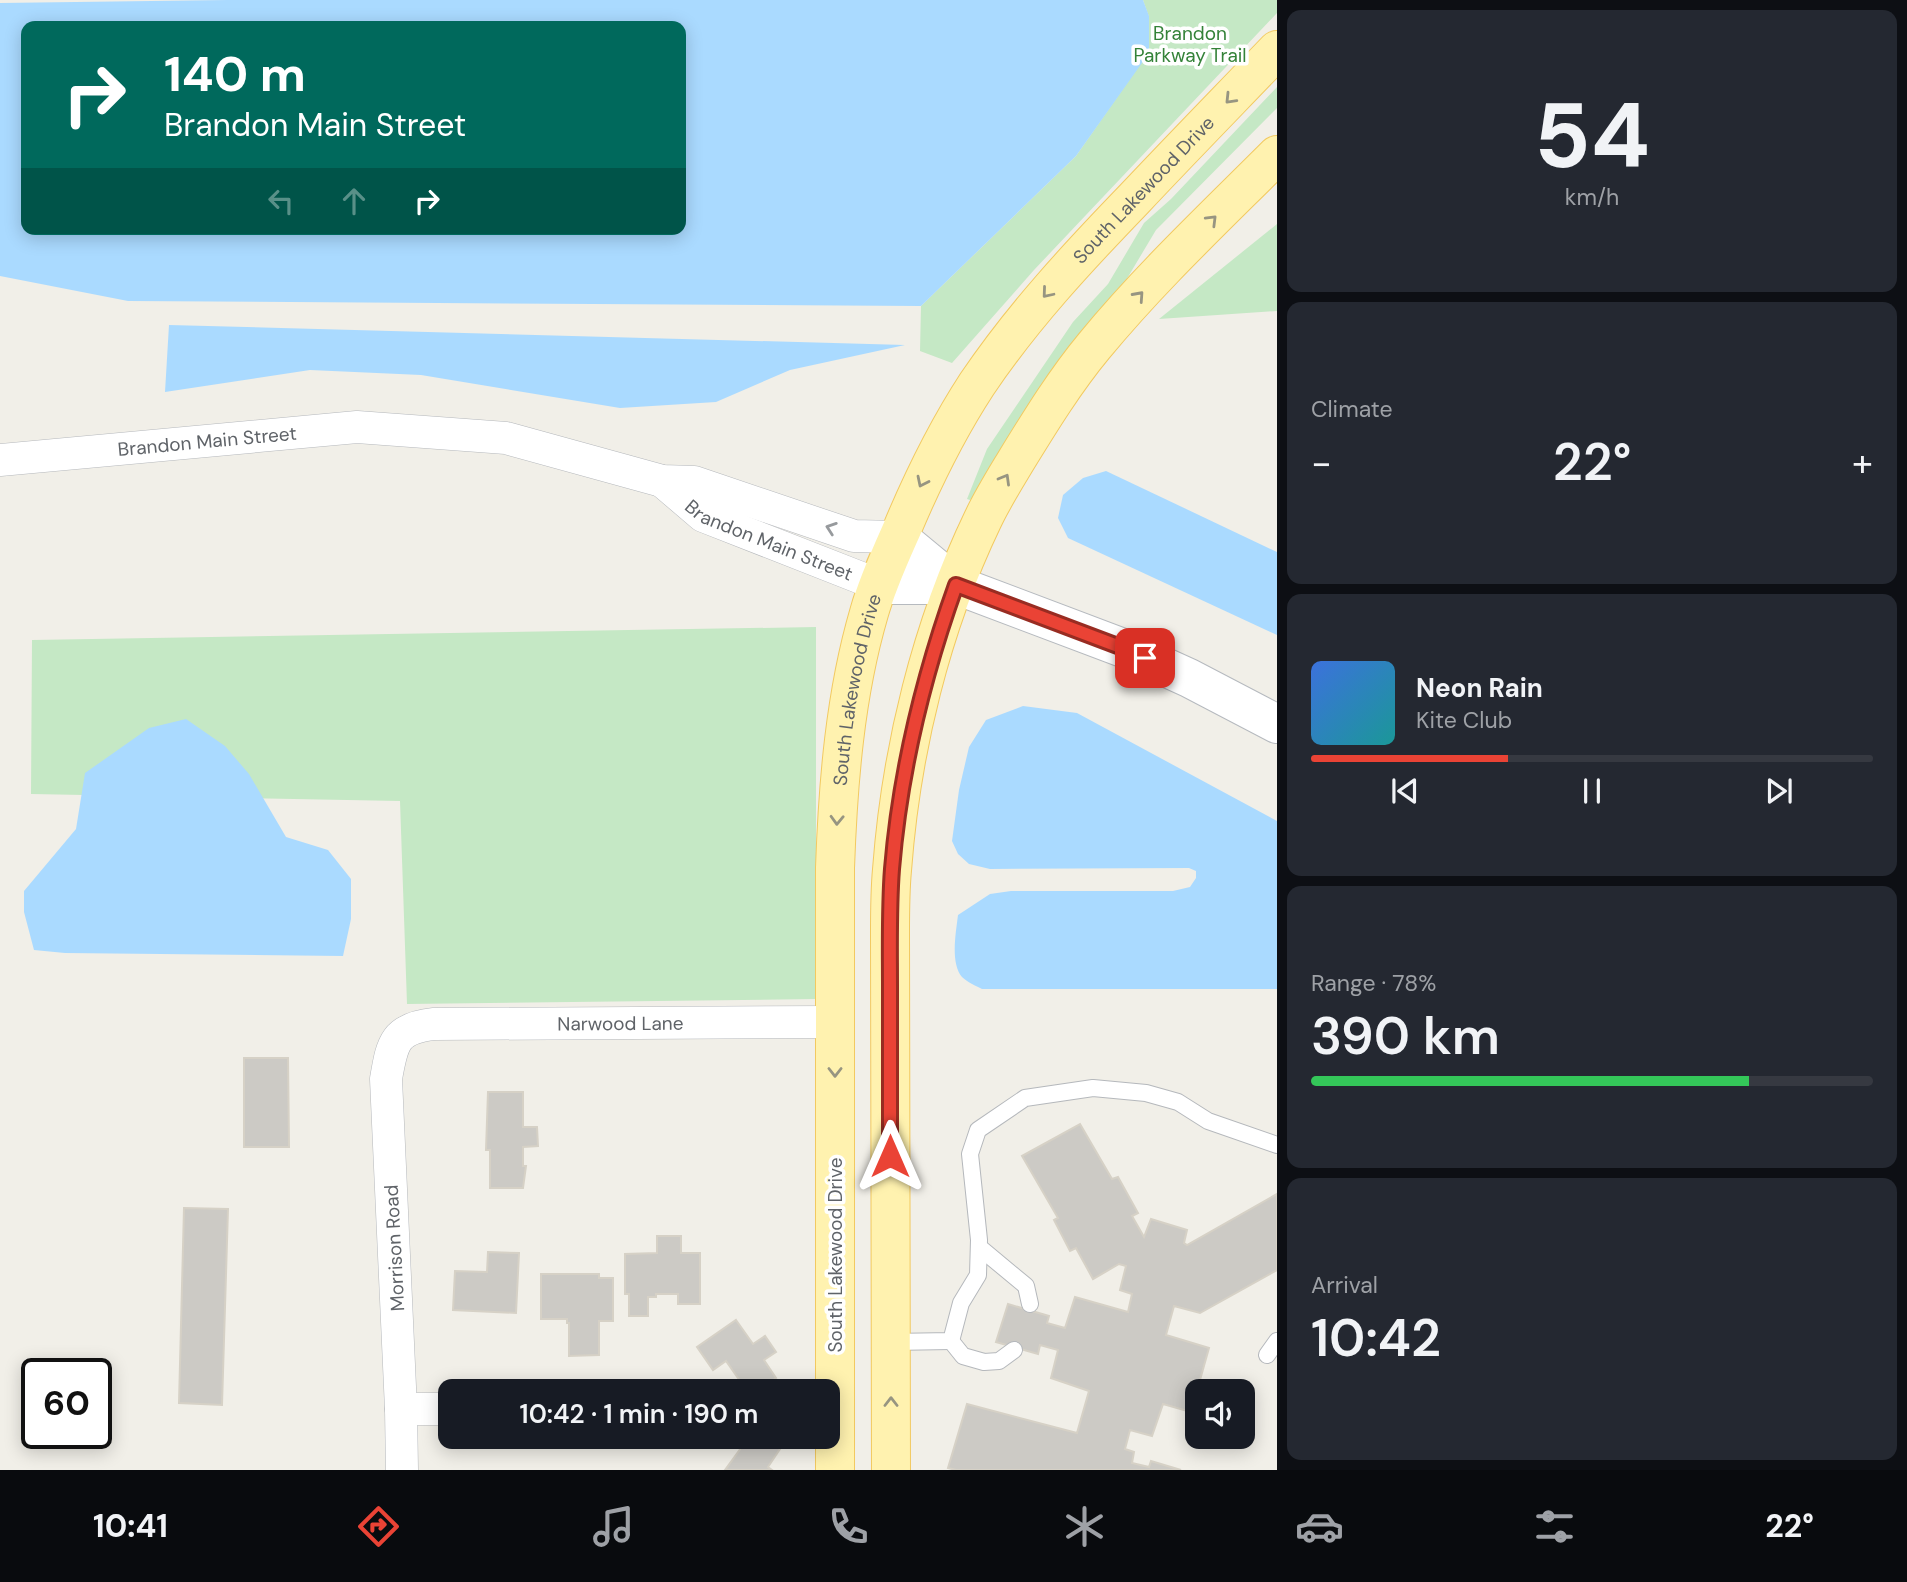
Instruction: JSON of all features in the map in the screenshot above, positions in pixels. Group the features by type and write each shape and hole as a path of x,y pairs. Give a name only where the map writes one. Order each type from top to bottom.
{"main road":[{"name":"South Lakewood Drive","path":"835,1470 837,802 856,665 869,612 920,485 976,386 1021,324 1092,242 1277,50"},
{"path":"891,1470 892,870 899,808 925,677 956,585 987,511 1062,388 1095,345 1164,268 1277,155"}],"street":[{"name":"Brandon Main Street","path":"0,460 357,427 506,438 662,481 694,482 854,536 898,537"},
{"name":"Brandon Main Street","path":"662,481 703,516 879,585 956,585 1123,648 1189,678 1277,724"},
{"path":"898,537 956,585"},
{"name":"Narwood Lane","path":"405,1032 417,1026 434,1024 835,1022"},
{"name":"Morrison Road","path":"402,1470 386,1079 395,1042 405,1032"},
{"path":"401,1409 438,1409"}],"lane":[{"path":"951,1341 961,1303 978,1275 979,1247 970,1154 978,1130 1025,1098 1093,1088 1146,1093 1178,1102 1208,1121 1277,1145"},
{"path":"979,1247 1026,1286 1030,1304"},
{"path":"1267,1355 1277,1340"},
{"path":"891,1342 951,1341"},
{"path":"951,1341 963,1356 984,1362 999,1361 1014,1350"}],"green space":[{"name":"Brandon Parkway Trail","path":"1143,0 1277,0 1277,13 1034,270 952,363 920,351 921,306 1076,156 1148,53 1149,17"},
{"path":"1277,87 1277,108 1156,230 1119,292 975,496 967,499 987,449 1073,322 1108,284 1144,223 1171,199"},
{"path":"1277,224 1277,311 1159,319"},
{"path":"816,627 816,999 407,1004 400,801 31,794 32,640"}],"water":[{"path":"227,0 1143,0 1149,16 1149,53 1076,156 921,306 128,301 0,276 0,3"},
{"path":"169,325 905,345 790,370 716,402 620,408 421,375 310,370 165,392"},
{"path":"1106,471 1277,552 1277,635 1068,538 1058,518 1063,495 1083,478"},
{"path":"1023,706 1077,713 1277,821 1277,989 982,989 962,977 955,956 958,915 990,894 1011,891 1173,891 1190,887 1196,878 1196,871 1189,868 990,869 969,864 958,854 952,841 959,790 969,747 986,720"},
{"path":"186,719 225,746 249,774 286,837 328,850 351,879 351,919 343,956 65,953 34,950 24,912 24,891 76,829 85,773 149,728"}],"building":[{"path":"244,1058 288,1058 289,1147 244,1147"},
{"path":"488,1092 523,1092 523,1127 537,1127 538,1146 523,1147 523,1166 526,1166 523,1188 490,1188 490,1150 486,1150"},
{"path":"1080,1124 1112,1179 1118,1177 1138,1213 1132,1216 1144,1237 1151,1219 1187,1230 1184,1243 1187,1245 1277,1194 1277,1270 1200,1313 1174,1306 1166,1335 1209,1348 1200,1379 1185,1379 1185,1410 1163,1404 1152,1436 1130,1430 1125,1449 1134,1452 1132,1463 1149,1467 1151,1461 1181,1470 948,1468 967,1404 1077,1433 1089,1391 1051,1378 1058,1350 1040,1345 1038,1354 996,1342 1008,1304 1049,1316 1047,1323 1065,1328 1075,1297 1128,1312 1132,1294 1120,1290 1126,1266 1119,1264 1093,1279 1076,1248 1070,1251 1054,1220 1058,1218 1022,1156"},
{"path":"184,1208 228,1209 222,1405 179,1403"},
{"path":"657,1236 681,1236 681,1253 700,1253 700,1304 678,1304 678,1294 656,1294 656,1297 648,1297 648,1316 629,1316 629,1294 625,1294 625,1254 657,1253"},
{"path":"488,1252 519,1253 516,1313 453,1310 455,1271 487,1272"},
{"path":"541,1274 599,1274 599,1278 613,1278 613,1321 599,1321 599,1355 569,1356 567,1319 541,1319"},
{"path":"736,1320 753,1344 765,1336 776,1352 764,1360 776,1378 739,1379 726,1361 713,1370 697,1347"},
{"path":"740,1449 780,1449 768,1467 772,1470 725,1470"}],"route":[{"path":"890,1156 890,933 892,870 899,808 925,677 956,585 1145,658"}]}
